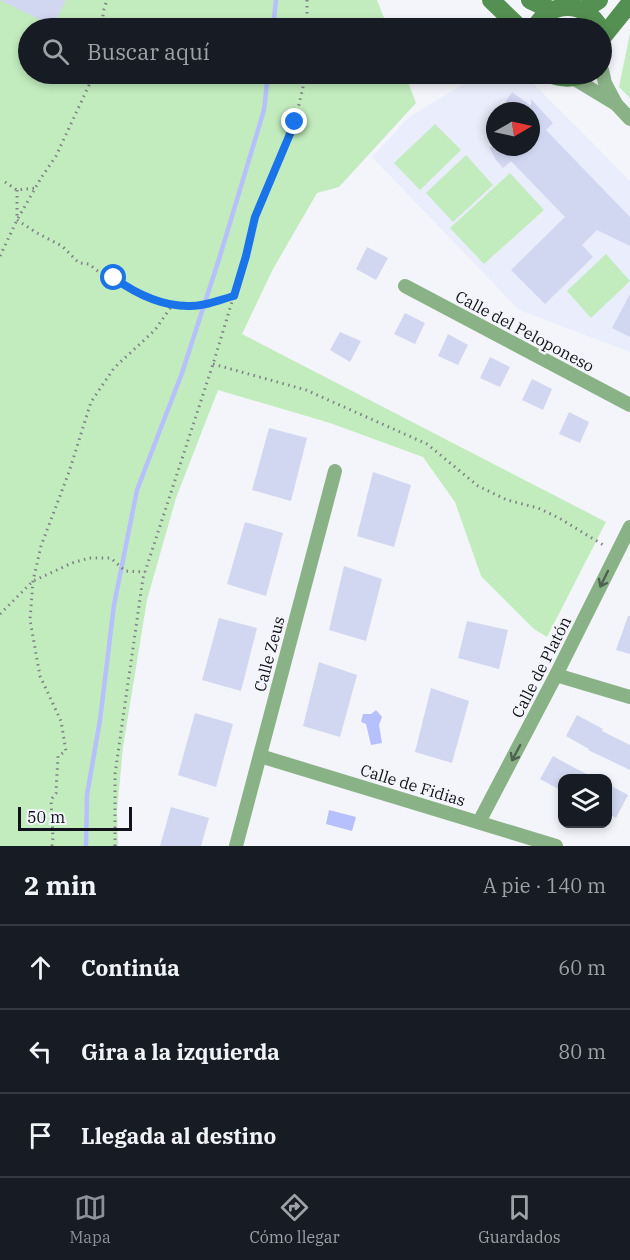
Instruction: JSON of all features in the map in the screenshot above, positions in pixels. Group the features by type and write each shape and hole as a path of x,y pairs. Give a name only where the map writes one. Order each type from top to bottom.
{"main road":[{"path":"490,0 509,18"},
{"path":"530,0 552,10"},
{"path":"583,10 599,0"},
{"path":"612,25 630,3"},
{"path":"542,18 552,10 562,7 583,10 592,18"}],"street":[{"path":"590,84 630,118"},
{"path":"606,84 616,104"},
{"name":"Calle del Peloponeso","path":"405,286 630,405"},
{"name":"Calle Zeus","path":"236,846 334,471"},
{"name":"Calle de Platón","path":"479,822 630,527"},
{"path":"556,675 630,697"},
{"name":"Calle de Fidias","path":"260,756 556,846"}],"path":[{"path":"103,18 107,0"},
{"path":"306,18 307,0"},
{"path":"0,256 17,220 56,156 90,84"},
{"path":"116,846 115,774 145,572 213,364 246,256 255,217 295,122 304,84"},
{"path":"5,182 17,190 36,188"},
{"path":"17,190 17,220"},
{"path":"17,220 62,246 79,263 89,264 100,273 114,278 132,290 172,304 189,307 234,296"},
{"path":"52,846 51,800 56,794 58,756 66,751 61,721 40,676 30,620 33,581 41,546 69,472 91,402 114,368 155,330 172,304"},
{"path":"213,364 306,390 427,444 478,486 507,500 538,508 559,518 617,554"},
{"path":"0,615 33,581 72,563 89,558 111,558 125,571 145,572"}],"shaded area":[{"path":"463,84 534,84 630,181 630,352 519,310 372,157 409,117"}],"green space":[{"path":"0,0 377,0 384,18 18,18 18,84 409,84 416,103 339,187 317,193 273,269 242,334 606,522 547,637 534,629 481,576 455,502 423,457 330,423 218,390 176,498 147,600 123,747 117,811 118,846 0,846"},
{"path":"630,33 630,98 619,87"},
{"path":"435,124 461,150 420,190 394,163"},
{"path":"466,155 493,185 453,222 426,193"},
{"path":"510,173 544,210 484,264 450,228"},
{"path":"606,254 630,281 591,318 567,291"}],"water":[{"path":"376,710 382,717 379,725 382,743 371,745 366,724 361,722 363,714 371,714"},
{"path":"329,810 356,817 352,831 326,824"}],"building":[{"path":"0,0 66,0 57,18 37,18"},
{"path":"512,92 526,102 505,102"},
{"path":"540,109 553,123 546,130 630,217 630,246 597,230 582,245 593,257 545,304 511,270 565,217 511,161 503,168 494,156 540,156"},
{"path":"367,247 388,258 376,280 356,269"},
{"path":"630,294 630,337 612,328"},
{"path":"405,313 425,323 415,344 394,334"},
{"path":"340,332 361,341 350,362 330,350"},
{"path":"448,334 468,345 458,365 438,356"},
{"path":"490,357 510,367 500,387 480,378"},
{"path":"532,379 552,389 543,410 522,400"},
{"path":"569,412 589,422 580,443 559,434"},
{"path":"269,428 307,438 291,501 252,490"},
{"path":"373,472 411,485 394,547 357,536"},
{"path":"245,522 283,533 266,596 227,584"},
{"path":"344,566 382,579 366,641 329,630"},
{"path":"628,616 630,616 630,654 616,650"},
{"path":"219,618 257,628 241,691 202,680"},
{"path":"467,621 508,630 499,669 458,658"},
{"path":"319,662 357,675 340,737 303,726"},
{"path":"431,688 469,701 452,763 415,752"},
{"path":"195,713 233,724 216,787 178,775"},
{"path":"577,715 630,745 630,770 588,750 566,736"},
{"path":"553,756 587,774 558,774 558,789 540,779"},
{"path":"612,786 628,795 616,818 612,816"},
{"path":"171,807 209,818 201,846 160,846"}],"waterway":[{"path":"274,18 276,0"},
{"path":"86,846 87,795 100,720 114,605 137,490 182,373 220,256 264,110 267,84"}],"route":[{"path":"114,278 132,290 164,302 189,307 234,296 255,217 295,122"}]}
